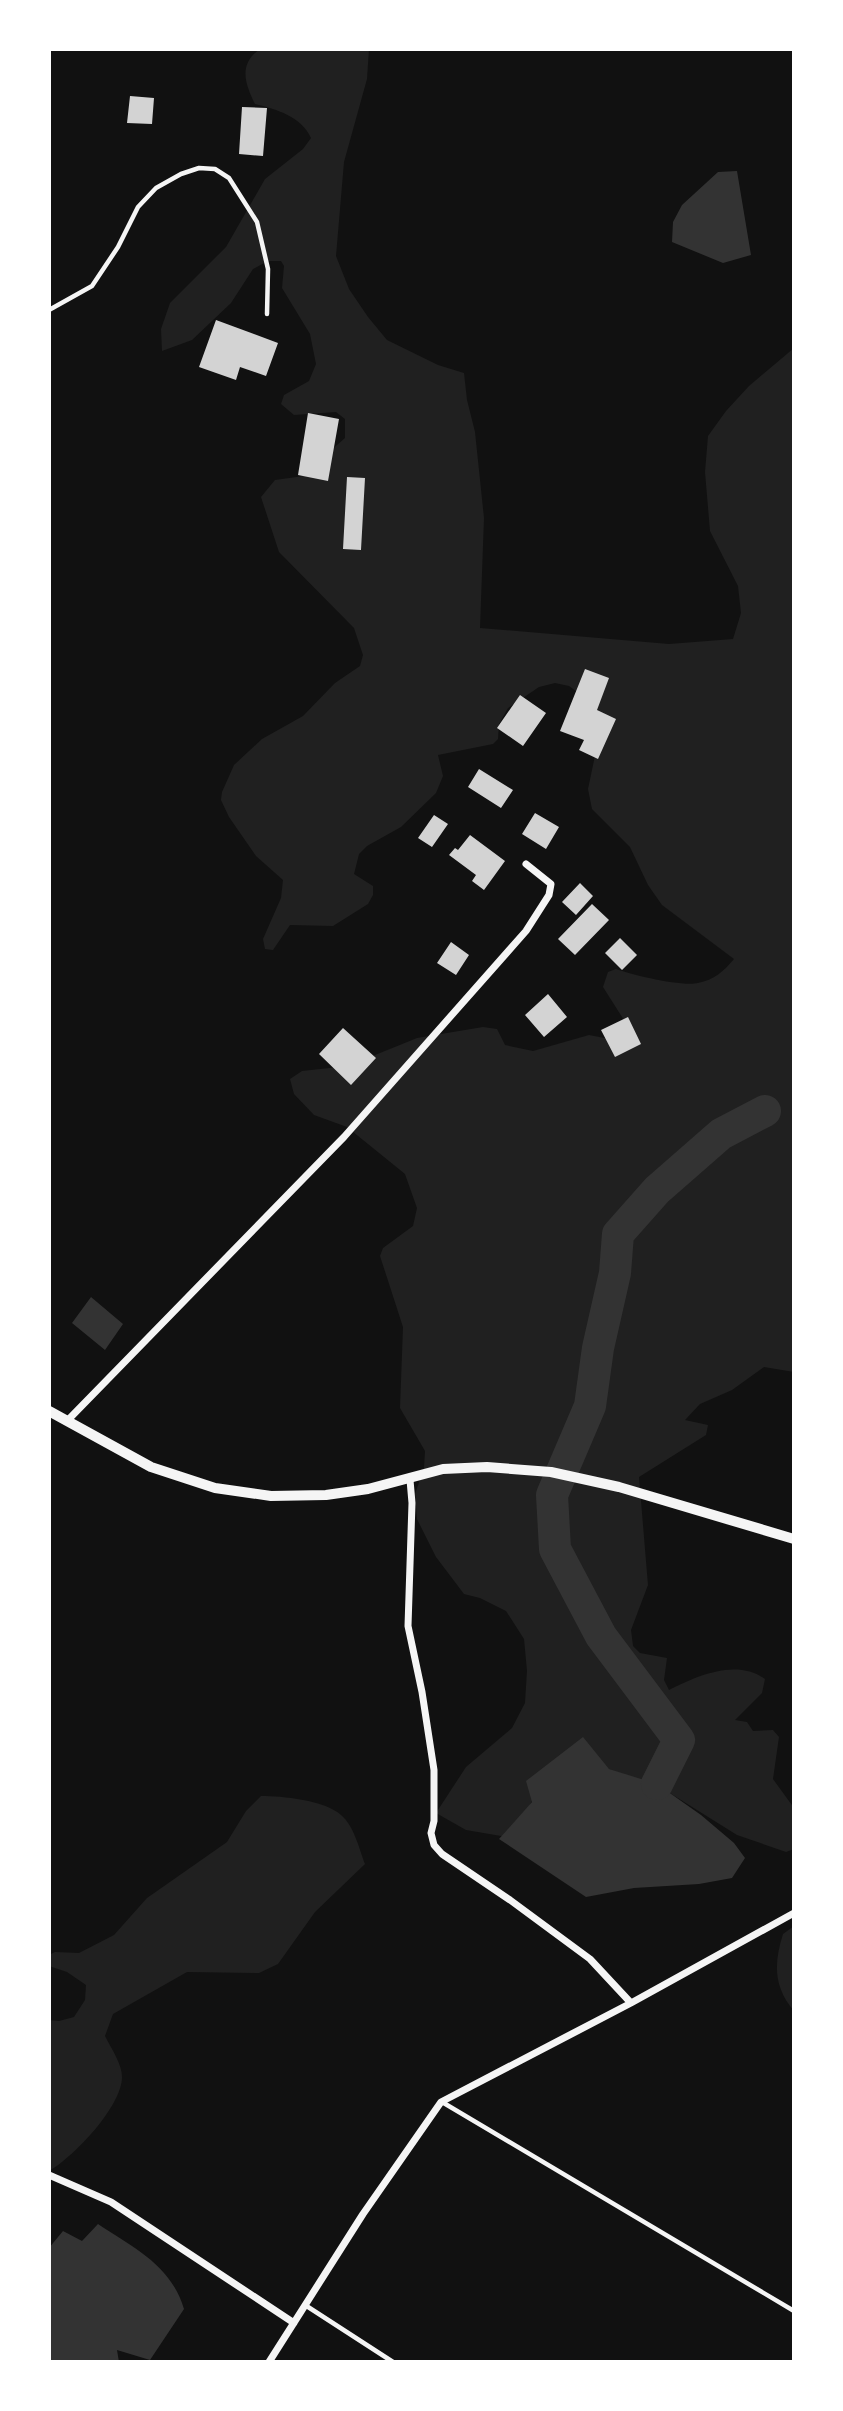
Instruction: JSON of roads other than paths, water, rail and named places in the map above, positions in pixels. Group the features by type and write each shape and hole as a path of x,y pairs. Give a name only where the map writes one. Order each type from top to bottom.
{"street":[{"path":"68,1420 344,1136 526,931 549,895 551,884 526,864"},
{"path":"52,1416 68,1420 151,1467 215,1488 271,1496 326,1495 410,1480 443,1469 487,1467 551,1472 619,1488 794,1539"},
{"path":"410,1480 412,1503 408,1626 434,1770 434,1821 431,1833 434,1845 442,1854 510,1899 590,1959 631,2003"},
{"path":"269,2362 363,2214 442,2102 631,2003 794,1913"},
{"path":"49,2175 111,2202 294,2323"}],"lane":[{"path":"49,310 92,286 118,247 138,207 156,188 181,174 199,168 215,169 229,178 257,222 268,270 267,314"},
{"path":"442,2102 794,2311"},
{"path":"305,2305 393,2362"}],"waterway":[{"path":"657,1784 679,1740 601,1636 555,1549 552,1495 590,1406 598,1348 615,1273 618,1234 657,1190 721,1134 765,1111"}]}
